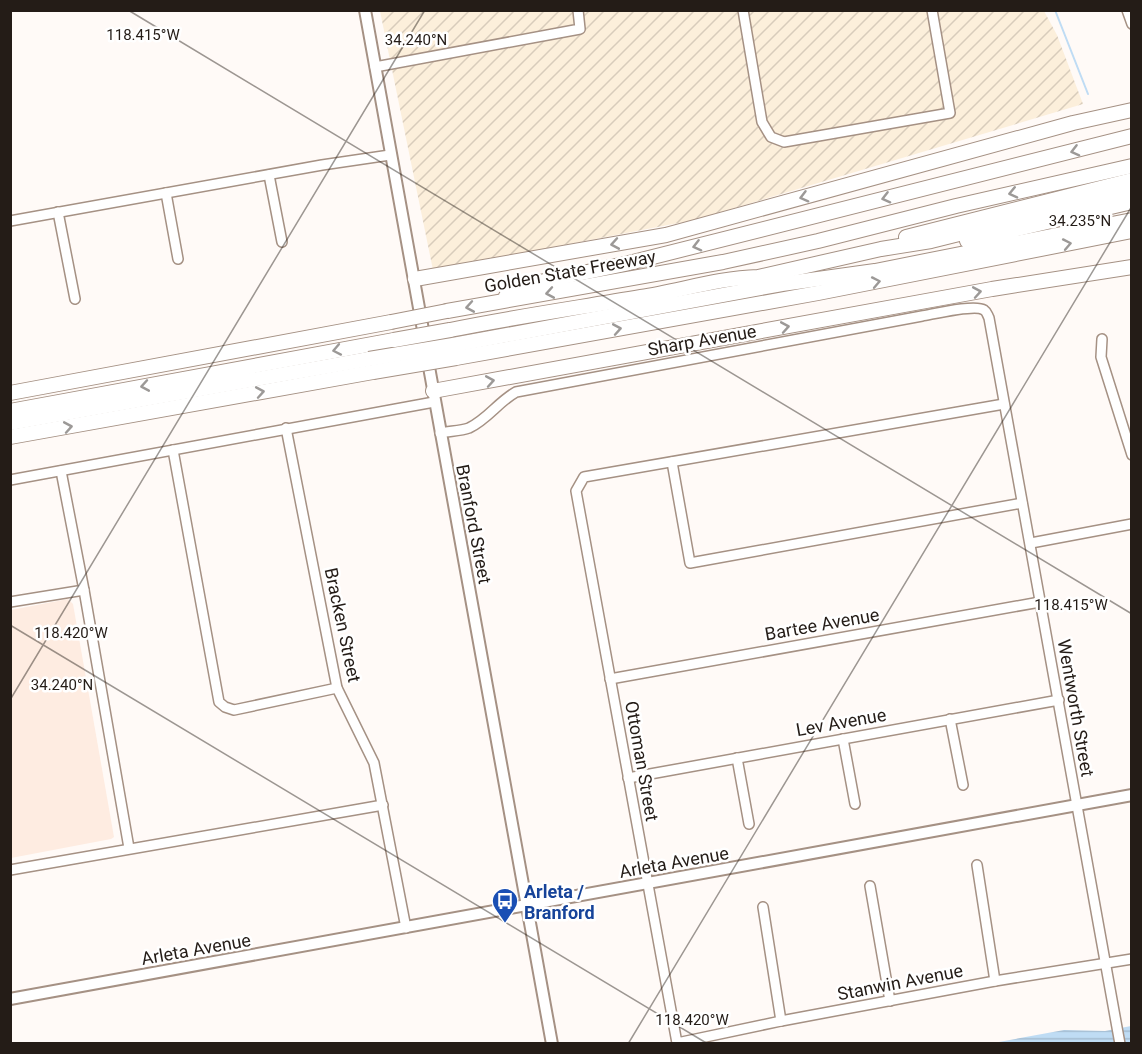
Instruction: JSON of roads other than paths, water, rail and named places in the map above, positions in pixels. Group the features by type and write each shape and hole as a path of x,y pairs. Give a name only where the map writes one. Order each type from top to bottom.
{"highway":[{"path":"415,279 666,235 1062,126 1131,110"},
{"path":"494,303 530,284 625,264 1131,136"},
{"name":"Golden State Freeway","path":"10,393 723,262 1131,166"},
{"path":"738,278 756,271 853,250 1131,180"},
{"path":"10,411 738,278 758,277 881,249 931,241 1131,191"},
{"path":"840,276 853,270 934,249 1131,202"},
{"path":"455,351 782,284 907,265 1131,220"},
{"path":"10,423 818,293 1131,231"},
{"path":"433,396 992,289 1131,267"},
{"path":"10,437 371,365"}],"main road":[{"name":"Branford Street","path":"365,10 552,1044"},
{"name":"Arleta Avenue","path":"10,999 1131,795"}],"street":[{"path":"375,68 580,29 578,10"},
{"path":"743,10 762,122 771,137 778,141 791,141 950,113 932,10"},
{"path":"1127,10 1131,24"},
{"path":"10,221 390,155"},
{"path":"269,175 282,242"},
{"path":"166,193 178,259"},
{"path":"58,212 75,299"},
{"name":"Sharp Avenue","path":"440,433 467,429 487,417 503,399 516,392 922,316 973,308 982,309"},
{"name":"Wentworth Street","path":"982,309 989,318 1120,1044"},
{"path":"1102,339 1101,357 1131,455"},
{"path":"10,480 286,428 433,396"},
{"path":"1004,404 672,462 690,563 1023,503"},
{"name":"Bracken Street","path":"286,428 337,688 374,764 406,928"},
{"path":"173,450 219,702 234,710 337,688"},
{"name":"Ottoman Street","path":"672,462 584,477 576,491 676,1043"},
{"path":"61,471 129,848"},
{"path":"1031,543 1131,525"},
{"path":"10,602 84,590"},
{"name":"Bartee Avenue","path":"610,679 1040,602"},
{"name":"Lev Avenue","path":"628,778 1059,700"},
{"path":"950,719 963,785"},
{"path":"843,738 855,804"},
{"path":"737,758 749,824"},
{"path":"10,870 383,805"},
{"path":"977,865 995,981"},
{"path":"870,886 890,1001"},
{"path":"763,907 781,1021"},
{"name":"Stanwin Avenue","path":"676,1043 995,981 1131,959"}],"water":[{"path":"1131,1026 1131,1043 988,1044 1064,1030 1105,1031"}],"waterway":[{"path":"1055,10 1088,94"}],"place":[{"name":"Arleta / Branford","path":"505,924"}]}
